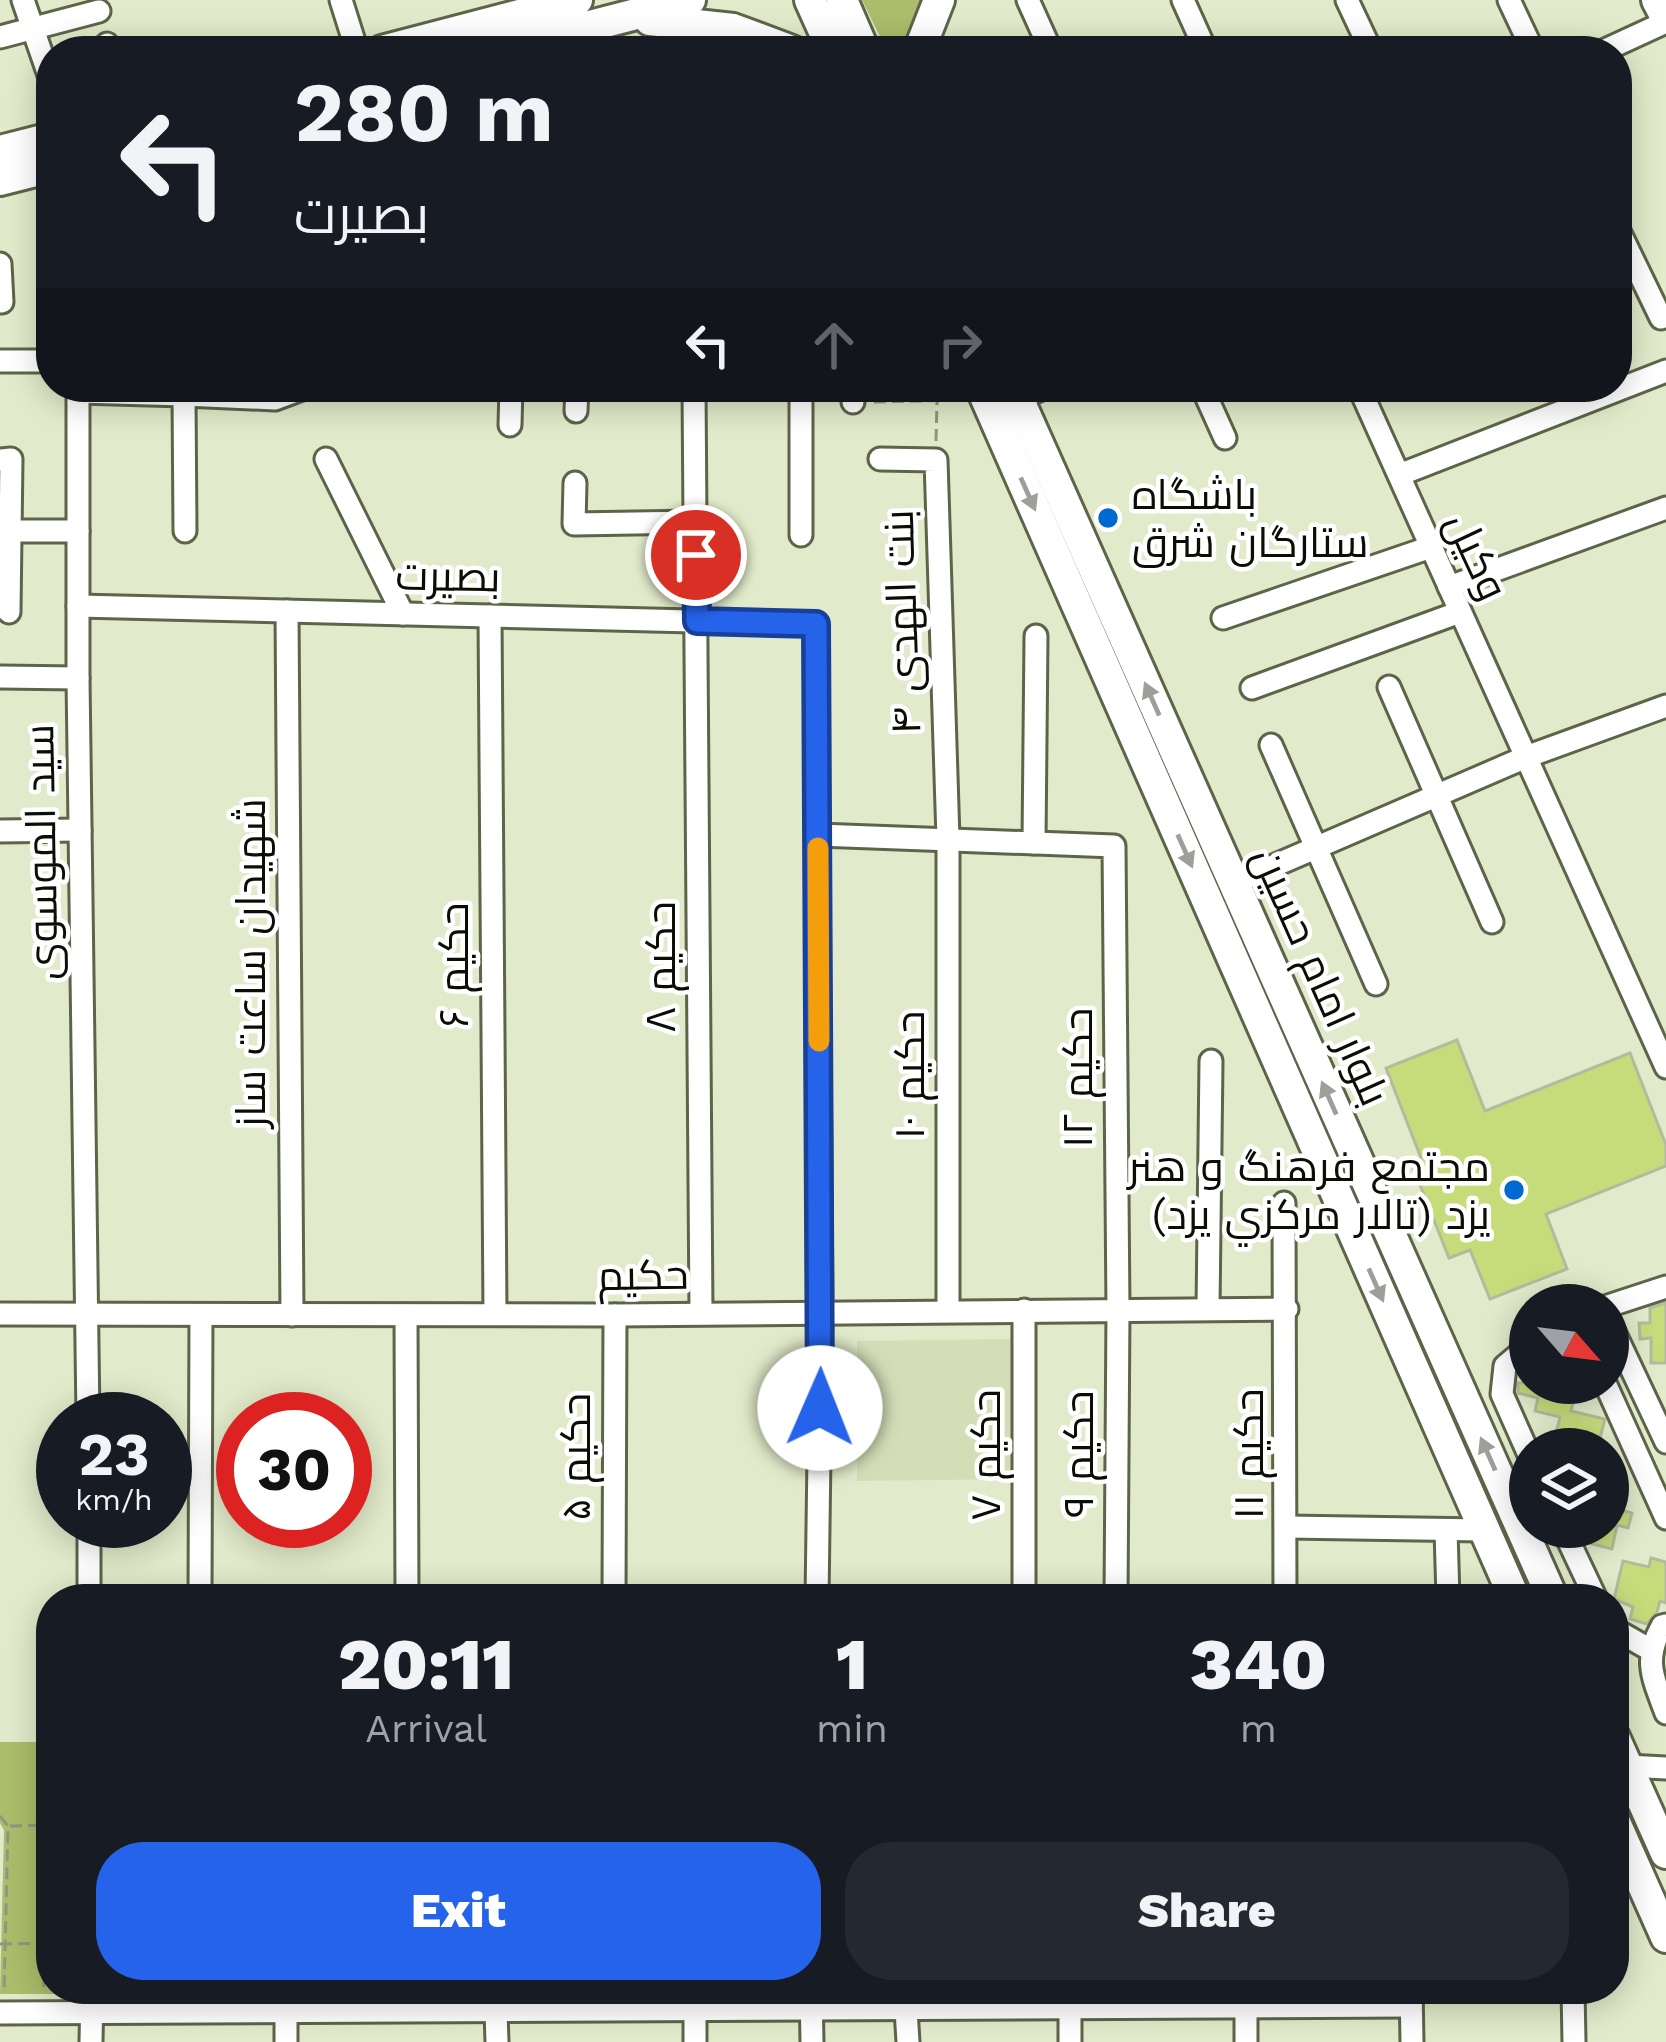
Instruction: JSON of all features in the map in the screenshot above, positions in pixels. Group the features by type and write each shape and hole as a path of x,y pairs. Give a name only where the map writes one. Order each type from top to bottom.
{"main road":[{"path":"439,36 577,0"},
{"path":"553,36 690,0"},
{"path":"811,0 827,36"},
{"path":"842,0 858,36"},
{"path":"925,36 939,0"},
{"path":"1657,0 1666,20"},
{"path":"620,18 692,22 754,36"},
{"path":"0,151 36,142"},
{"path":"0,180 36,171"},
{"name":"بلوار امام حسین","path":"1013,402 1072,556 1507,1584"},
{"name":"بلوار امام حسین","path":"1072,556 1234,883 1509,1499"},
{"path":"1483,1530 1509,1518"},
{"name":"بلوار امام حسین","path":"1531,1548 1546,1584"},
{"path":"1629,1769 1658,1812 1666,1853"},
{"path":"1629,1853 1666,1936"}],"street":[{"path":"23,0 36,39"},
{"path":"341,0 352,36"},
{"path":"1044,36 1030,4 1054,0"},
{"path":"1184,0 1200,36"},
{"path":"1347,0 1364,36"},
{"path":"1509,0 1526,36"},
{"path":"0,37 99,11"},
{"path":"1632,37 1666,20"},
{"path":"1632,259 1660,318"},
{"path":"0,264 2,302"},
{"path":"0,361 36,361"},
{"path":"1632,384 1666,371"},
{"name":"سید الموسوی","path":"78,402 88,1392"},
{"path":"184,402 185,531"},
{"path":"510,424 511,402"},
{"path":"577,402 577,411"},
{"name":"حکیم ۸","path":"694,402 701,1313"},
{"path":"801,402 801,535"},
{"path":"1209,402 1226,438"},
{"name":"وکیل","path":"1365,402 1428,548 1659,1032 1666,1067"},
{"path":"1399,475 1586,402"},
{"path":"0,460 11,459 9,612"},
{"path":"326,459 404,614"},
{"name":"بنت الهدی ۴","path":"880,459 936,460 948,838"},
{"path":"575,483 574,524 696,522"},
{"path":"1449,587 1666,508"},
{"path":"10,531 78,531"},
{"path":"1223,618 1428,548"},
{"name":"بصیرت","path":"78,606 816,624 818,835"},
{"name":"شهیدان ساعت ساز","path":"286,611 292,1315"},
{"path":"1252,688 1460,612"},
{"name":"حکیم ۶","path":"490,616 495,1314"},
{"path":"817,1584 818,835 1034,843 1036,636"},
{"path":"0,676 78,678"},
{"path":"1389,687 1492,922"},
{"path":"1234,883 1526,757 1664,711"},
{"path":"1271,745 1376,984"},
{"path":"0,831 80,830"},
{"name":"حکیم ۱۰","path":"948,838 948,1311"},
{"name":"حکیم ۱۲","path":"1034,843 1114,846 1118,1310"},
{"path":"1208,1309 1211,1060"},
{"name":"حکیم ۱۱","path":"1284,1203 1285,1584"},
{"path":"1629,1299 1666,1287"},
{"name":"حکیم","path":"0,1314 1287,1309"},
{"name":"حکیم ۷","path":"1024,1310 1024,1584"},
{"name":"حکیم ۹","path":"1116,1584 1118,1310"},
{"path":"200,1584 201,1315"},
{"path":"406,1315 407,1584"},
{"name":"حکیم ۵","path":"614,1584 615,1315"},
{"path":"1509,1363 1502,1394 1517,1428"},
{"path":"1629,1364 1666,1442"},
{"path":"1614,1404 1666,1518"},
{"path":"1287,1527 1483,1530"},
{"path":"1446,1530 1448,1584"},
{"path":"88,1548 89,1584"},
{"path":"1572,1548 1589,1584"},
{"path":"1649,1649 1666,1625"},
{"path":"1629,1638 1649,1649 1666,1713"},
{"path":"1629,1766 1666,1768"},
{"path":"92,2042 93,2004"},
{"path":"2,2013 93,2013 172,2004"},
{"path":"223,2004 286,2012 366,2004"},
{"path":"439,2004 496,2011 574,2004"},
{"path":"648,2004 694,2010 758,2004"},
{"path":"811,2004 812,2042"},
{"path":"859,2004 907,2009 966,2004"},
{"path":"1050,2004 1070,2008 1089,2004"},
{"path":"1203,2004 1257,2004"},
{"path":"1411,2004 1412,2042"},
{"path":"1573,2004 1574,2042"},
{"path":"1246,2007 1246,2042"},
{"path":"1070,2008 1070,2042"},
{"path":"907,2009 908,2042"},
{"path":"694,2010 695,2042"},
{"path":"496,2011 497,2042"},
{"path":"286,2012 286,2042"}],"path":[{"path":"936,460 937,402"},
{"path":"0,1816 8,1826 2,2013"},
{"path":"8,1826 36,1826"},
{"path":"3,1943 36,1943"},
{"path":"44,2004 44,2013"}],"shaded area":[{"path":"1016,1339 1017,1479 857,1481 857,1341"}],"green space":[{"path":"862,0 925,0 910,36 880,36"},
{"path":"0,1742 36,1742 36,1994 0,1994 4,1830 0,1823"}],"building":[{"name":"مجتمع فرهنگ و هنر یزد (تالار مركزي یزد)","path":"1457,1040 1485,1111 1630,1053 1666,1145 1666,1166 1546,1214 1567,1269 1528,1284 1509,1284 1509,1292 1490,1299 1470,1250 1449,1258 1411,1162 1421,1158 1386,1068"},
{"path":"1666,1303 1666,1363 1651,1363 1651,1338 1640,1339 1639,1323 1650,1323 1650,1308"},
{"path":"1537,1404 1573,1404 1571,1411 1605,1419 1603,1428 1557,1428 1560,1417 1535,1411"},
{"path":"1651,1558 1666,1562 1666,1603 1660,1601 1647,1624 1630,1619 1629,1584 1618,1584 1623,1561 1649,1567"}],"slow traffic":[{"path":"818,848 819,1041"}],"place":[{"name":"باشگاه ستارگان شرق","path":"1108,518"},
{"name":"مجتمع فرهنگ و هنر یزد (تالار مركزي یزد)","path":"1514,1190"}],"route":[{"path":"696,555 697,621 816,624 820,1408"}]}
